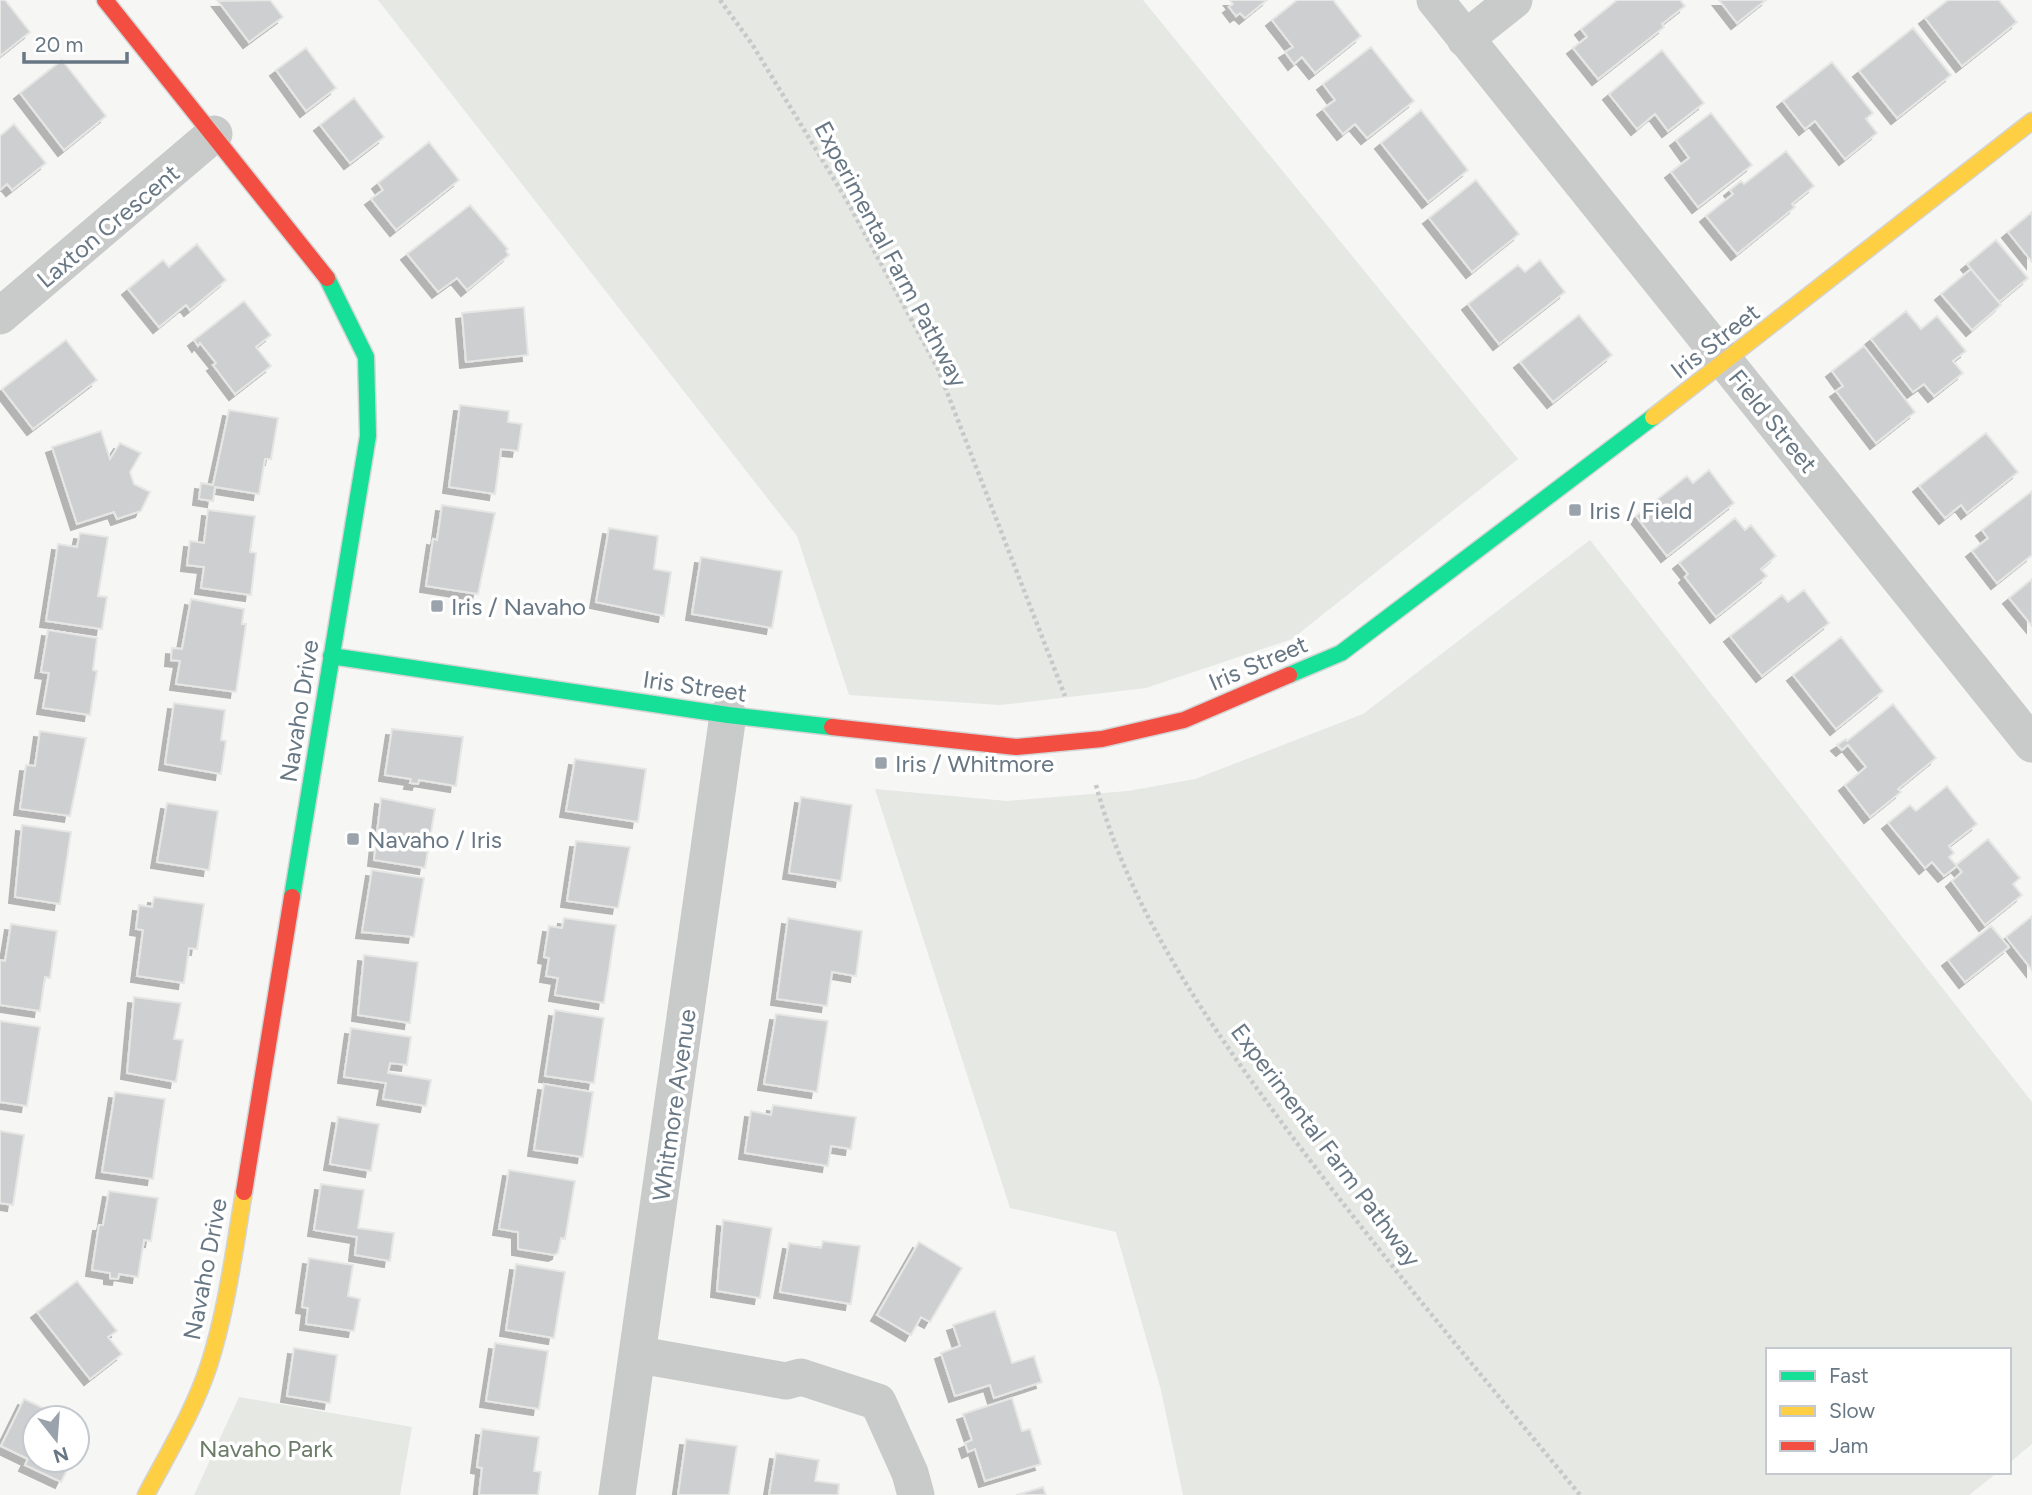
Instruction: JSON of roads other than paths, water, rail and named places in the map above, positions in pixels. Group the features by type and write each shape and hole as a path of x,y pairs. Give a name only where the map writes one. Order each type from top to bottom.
{"street":[{"name":"Navaho Drive","path":"105,0 334,286 366,357 368,436 226,1298 209,1364 195,1401 146,1495"},
{"name":"Field Street","path":"1434,0 2032,744"},
{"path":"1465,39 1514,0"},
{"name":"Iris Street","path":"331,656 728,715 1016,747 1102,739 1184,720 1341,653 1725,363 2032,121"},
{"name":"Laxton Crescent","path":"0,316 214,134"},
{"name":"Whitmore Avenue","path":"617,1495 640,1355 728,715"},
{"path":"640,1355 786,1381 801,1377 878,1402 910,1473 916,1495"}],"place":[{"name":"Iris / Field","path":"1575,510"},
{"name":"Iris / Navaho","path":"437,606"},
{"name":"Iris / Whitmore","path":"881,763"},
{"name":"Navaho / Iris","path":"353,839"}],"park label":[{"name":"Navaho Park","path":"266,1448"}]}
